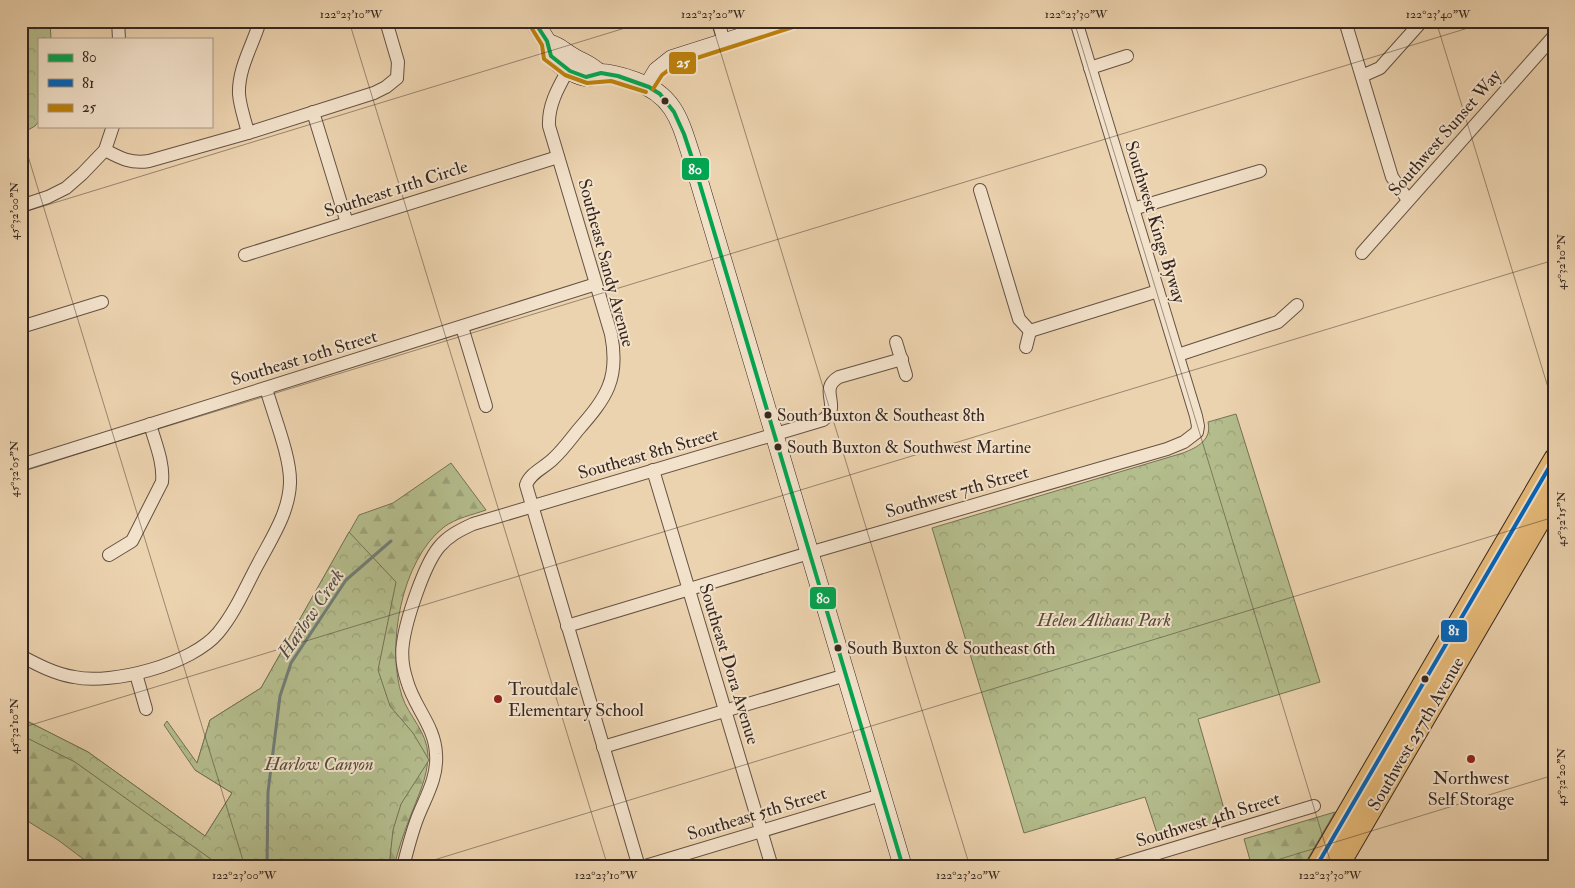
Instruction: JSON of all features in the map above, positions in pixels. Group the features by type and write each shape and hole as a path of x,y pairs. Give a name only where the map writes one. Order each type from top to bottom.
{"main road":[{"path":"534,21 548,44 549,55 568,70 589,77 599,73 627,78 656,90 672,108 684,132 903,867"},
{"path":"648,86 658,71 672,59 791,21"},
{"path":"548,44 560,47 574,58 591,65 599,73"},
{"name":"Southwest 257th Avenue","path":"1316,867 1554,459"},
{"name":"Southwest 257th Avenue","path":"1338,867 1554,497"}],"street":[{"path":"118,21 119,38"},
{"path":"248,133 241,107 240,80 242,68 260,21"},
{"path":"105,150 126,161 139,163 150,161 248,133 374,93 402,78 386,21"},
{"path":"718,21 724,42"},
{"name":"Southwest Kings Byway","path":"1076,21 1178,355 1198,426 1197,432"},
{"path":"1345,21 1392,177 1408,200"},
{"path":"1362,76 1380,68 1422,21"},
{"name":"Southwest Sunset Way","path":"1362,253 1554,36"},
{"path":"1090,68 1127,56"},
{"name":"Southeast Sandy Avenue","path":"531,507 526,490 528,480 555,457 599,407 612,380 614,363 611,334 549,126 549,115 555,94 568,70"},
{"path":"313,112 347,223"},
{"path":"21,206 66,188 105,150 112,128"},
{"name":"Southeast 11th Circle","path":"245,256 558,156"},
{"path":"1133,209 1260,171"},
{"path":"980,190 1019,319 1030,331"},
{"name":"Southeast 10th Street","path":"21,465 596,284"},
{"path":"1030,331 1158,291"},
{"path":"21,327 102,302"},
{"path":"1178,355 1278,322 1297,305"},
{"path":"462,327 486,406"},
{"path":"1026,347 1030,331"},
{"path":"896,342 906,375"},
{"name":"Southeast 8th Street","path":"531,507 823,420 828,417 832,408 829,393 830,385 834,381 902,359"},
{"path":"21,656 56,673 75,678 115,678 136,674 176,661 194,653 209,643 229,618 279,525 287,502 290,473 266,388"},
{"path":"110,555 132,540 162,482 163,472 150,424"},
{"name":"Southwest 7th Street","path":"567,626 809,553 1167,449 1184,442 1197,432"},
{"name":"Southeast Dora Avenue","path":"653,470 772,867"},
{"path":"403,867 411,835 433,780 436,766 436,747 432,732 410,690 402,654 405,632 422,578 439,546 454,534 473,524 531,507 641,867"},
{"path":"136,674 146,709"},
{"path":"603,747 846,675"},
{"name":"Southeast 5th Street","path":"641,867 882,795"},
{"name":"Southwest 4th Street","path":"1112,867 1314,806"}],"green space":[{"path":"21,21 50,21 51,38 38,38 38,122 21,134"},
{"name":"Helen Althaus Park","path":"1236,414 1320,682 1198,719 1227,819 1159,839 1145,797 1024,833 932,528 1183,453 1203,442 1208,434 1208,422"},
{"name":"Harlow Canyon","path":"451,463 486,510 449,524 429,542 417,560 401,606 397,630 397,676 405,704 421,731 427,746 428,763 394,867 94,867 58,840 21,817 21,718 88,752 205,836 232,793 195,770 210,720 261,688 359,515 393,503"},
{"name":"Harlow Canyon","path":"349,532 396,582 378,670 390,706 413,733 429,760 401,804 393,830 389,867 222,867 75,762 21,735 21,718 88,752 205,836 232,793 195,770 164,725 167,721 197,763 210,720 261,688"},
{"path":"1335,812 1303,867 1252,867 1244,839"}],"waterway":[{"name":"Harlow Creek","path":"267,867 268,792 280,696 291,663 346,580 391,541"}],"transit line":[{"name":"80","path":"534,21 547,41 551,56 570,71 586,77 601,73 618,76 649,87 660,94 674,112 684,134 903,867"},
{"name":"25","path":"529,24 542,45 544,59 565,75 587,83 611,81 646,92"},
{"name":"25","path":"653,89 662,75 675,65 793,27"},
{"name":"81","path":"1316,867 1554,459"}],"place":[{"name":"South Buxton & Southeast 8th","path":"768,415"},
{"name":"South Buxton & Southwest Martine","path":"778,447"},
{"name":"South Buxton & Southeast 6th","path":"838,648"},
{"name":"Troutdale Elementary School","path":"498,699"},
{"name":"Northwest Self Storage","path":"1471,759"}]}
